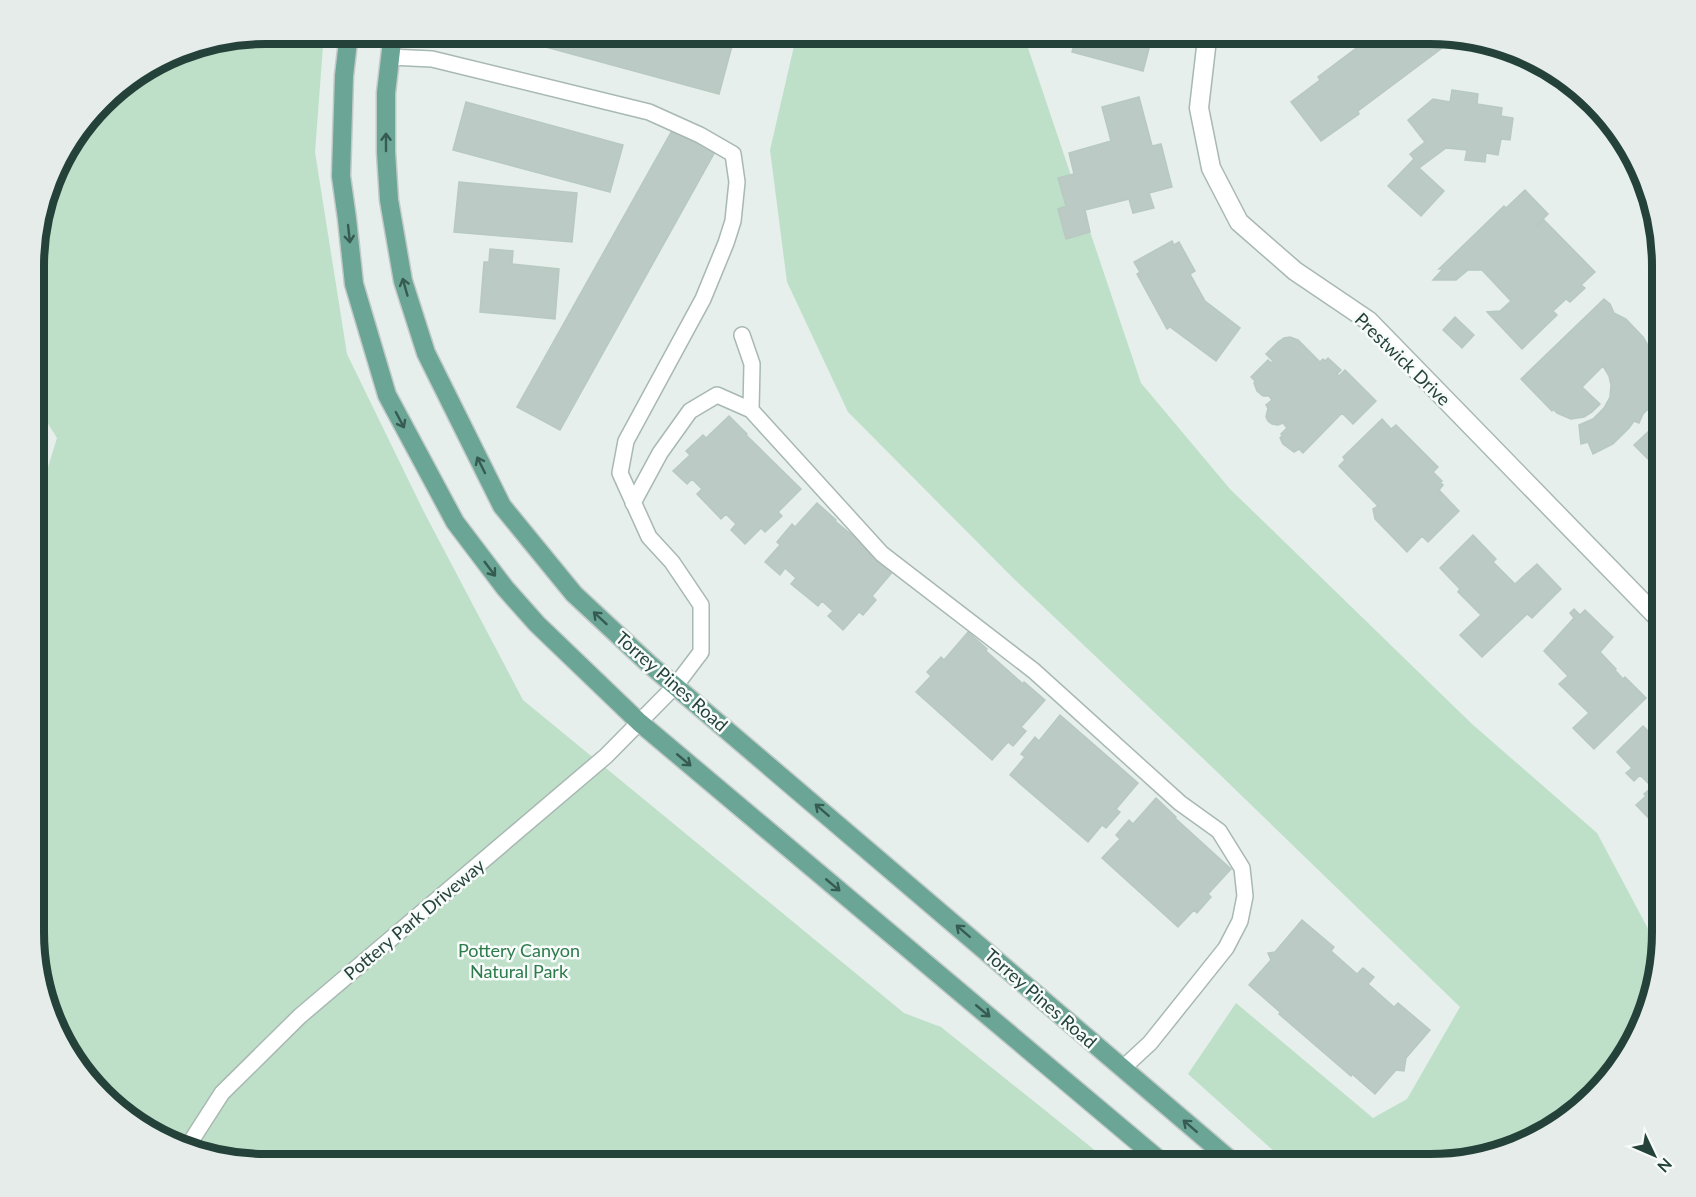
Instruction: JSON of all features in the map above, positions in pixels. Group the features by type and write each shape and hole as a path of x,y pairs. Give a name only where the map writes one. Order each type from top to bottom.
{"main road":[{"path":"348,44 344,76 341,176 354,284 387,395 455,522 505,588 537,624 639,722 1152,1154"},
{"name":"Torrey Pines Road","path":"392,44 386,105 386,152 389,200 403,281 426,353 501,506 574,594 648,663 676,684 1223,1154"}],"street":[{"name":"Prestwick Drive","path":"1208,44 1199,108 1211,168 1239,222 1295,271 1369,321 1652,613"}],"lane":[{"name":"Pottery Park Driveway","path":"191,1141 222,1093 300,1016 606,756 676,684 701,652 701,605 672,562 649,537 620,473 626,441 703,299 726,243 733,221 736,182 733,154 700,135 649,112 432,59 390,57"},
{"path":"742,335 752,364 751,410"},
{"path":"633,503 660,453 690,411 717,395 751,410 882,554 1034,670 1180,803 1220,831 1242,868 1245,896 1240,921 1226,948 1150,1043 1123,1068"}],"green space":[{"name":"Pottery Canyon Natural Park","path":"323,44 315,152 347,354 424,512 523,700 904,1013 941,1027 1100,1154 266,1154 237,1152 194,1142 167,1131 130,1108 89,1067 66,1030 55,1003 45,960 44,480 57,438 44,417 45,237 60,181 73,154 89,130 130,89 167,66 194,55 237,45"},
{"path":"795,44 1027,44 1141,383 1230,489 1472,724 1597,833 1652,936 1651,960 1645,989 1630,1030 1607,1067 1566,1108 1542,1124 1515,1137 1459,1152 1277,1154 1188,1074 1236,1003 1373,1118 1407,1099 1460,1007 1012,577 848,412 787,282 770,150"}],"building":[{"path":"535,44 725,44 732,46 719,94"},
{"path":"1074,44 1150,44 1143,71 1072,52"},
{"path":"1362,44 1439,44 1442,48 1321,141 1291,102 1320,80 1318,77"},
{"path":"1452,90 1478,94 1477,104 1502,108 1501,116 1513,118 1510,140 1501,139 1498,155 1486,153 1485,162 1465,160 1467,150 1446,148 1419,168 1444,191 1421,216 1388,186 1414,159 1410,154 1425,142 1408,120 1433,99 1450,102"},
{"path":"1139,97 1152,146 1161,144 1172,187 1149,193 1154,208 1133,213 1129,199 1085,210 1090,232 1066,239 1058,209 1066,206 1058,178 1074,174 1069,153 1111,141 1102,107"},
{"path":"466,102 623,145 610,192 453,150"},
{"path":"674,127 716,150 560,430 517,407"},
{"path":"459,182 577,193 572,242 454,232"},
{"path":"1525,190 1548,214 1536,226 1544,220 1595,272 1581,285 1585,288 1570,302 1566,299 1553,311 1557,315 1522,349 1487,312 1500,311 1511,301 1482,270 1468,270 1456,280 1433,280 1443,269 1439,269 1504,206 1506,208"},
{"path":"1172,241 1174,245 1179,242 1195,271 1190,274 1205,301 1240,328 1216,361 1170,327 1167,329 1137,274 1140,272 1134,262"},
{"path":"490,249 513,251 512,264 559,269 555,319 480,312 484,262 489,262"},
{"path":"1604,299 1610,304 1614,313 1626,319 1643,337 1652,353 1652,405 1643,414 1639,423 1634,421 1613,444 1593,454 1588,442 1581,444 1579,425 1593,419 1604,408 1610,397 1609,376 1603,366 1582,387 1600,404 1584,417 1571,419 1553,409 1552,411 1521,379"},
{"path":"1455,317 1474,335 1462,348 1443,330"},
{"path":"1290,337 1298,340 1320,362 1328,358 1341,370 1337,374 1339,376 1345,370 1376,401 1353,424 1342,413 1303,453 1299,449 1294,452 1283,444 1281,434 1287,428 1283,423 1278,425 1268,421 1266,405 1272,400 1269,396 1263,396 1257,391 1255,381 1251,377 1268,360 1271,363 1273,361 1266,354 1278,342"},
{"path":"729,416 801,489 778,512 782,516 765,532 761,528 745,544 731,530 736,524 726,514 721,519 697,494 702,489 692,479 687,484 673,471 690,455 686,451 703,435 706,438"},
{"path":"1382,419 1391,429 1396,425 1438,467 1433,472 1442,481 1440,482 1443,485 1439,490 1459,511 1428,542 1422,536 1407,552 1375,519 1373,509 1378,506 1339,466 1345,460 1343,457"},
{"path":"1652,428 1652,463 1634,445"},
{"path":"817,503 894,570 872,596 876,600 863,615 859,612 843,630 828,616 833,611 822,601 818,606 791,584 796,578 785,568 780,575 765,562 780,545 777,542 792,524 795,527"},
{"path":"1473,535 1496,559 1493,562 1515,584 1537,564 1561,589 1532,618 1527,614 1482,657 1460,635 1481,615 1458,592 1460,589 1440,568"},
{"path":"1574,609 1580,615 1585,610 1613,637 1600,652 1623,679 1625,677 1646,698 1594,749 1573,728 1589,713 1559,684 1568,676 1544,651 1574,618 1570,613"},
{"path":"968,632 1023,684 1024,682 1045,700 1021,727 1026,731 1013,746 1008,742 992,760 916,692 931,676 927,672 941,657 944,660"},
{"path":"1060,715 1138,783 1116,809 1120,812 1106,828 1102,825 1088,842 1010,775 1025,757 1021,754 1035,737 1039,741"},
{"path":"1643,726 1652,735 1652,787 1640,775 1634,781 1626,773 1632,768 1617,752"},
{"path":"1652,787 1652,822 1636,805 1646,796 1644,794"},
{"path":"1156,798 1231,869 1208,894 1211,897 1197,913 1194,910 1178,927 1102,858 1120,839 1116,835 1129,820 1133,824"},
{"path":"1302,920 1334,947 1331,951 1357,974 1363,968 1374,977 1368,984 1394,1007 1398,1003 1430,1030 1406,1058 1404,1071 1396,1070 1375,1094 1279,1014 1280,1012 1249,985 1271,960 1268,953 1275,952"}]}
